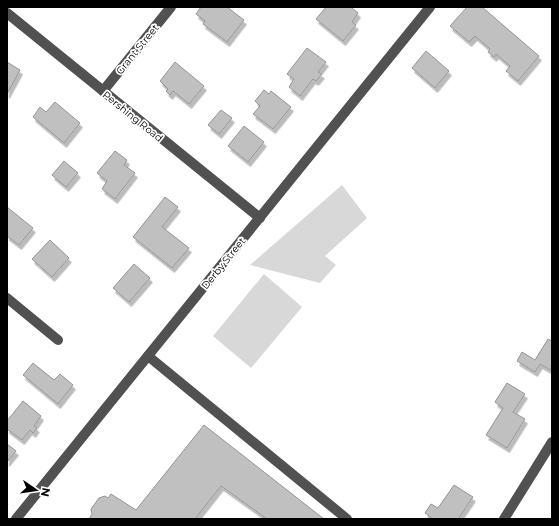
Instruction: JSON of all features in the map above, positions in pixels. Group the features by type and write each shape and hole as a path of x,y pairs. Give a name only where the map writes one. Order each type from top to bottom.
{"street":[{"name":"Grant Street","path":"103,91 171,7"},
{"name":"Derby Street","path":"16,519 430,7"},
{"name":"Pershing Road","path":"7,13 260,218"},
{"path":"7,298 58,340"},
{"path":"148,356 347,519"},
{"path":"504,519 552,442"}],"shaded area":[{"path":"342,185 367,218 325,256 336,265 320,283 250,265"},
{"path":"264,274 302,307 251,368 213,336"}],"building":[{"path":"201,7 227,7 244,20 227,42 203,24 205,21 196,14"},
{"path":"326,7 351,7 358,13 352,22 356,25 343,41 316,19"},
{"path":"467,7 482,7 539,56 518,81 506,71 510,66 496,54 494,57 488,52 490,49 475,36 469,42 450,26"},
{"path":"307,48 326,62 318,72 322,74 316,81 313,79 300,96 289,87 294,79 287,74"},
{"path":"426,51 449,71 435,88 412,68"},
{"path":"7,62 20,70 7,94"},
{"path":"175,62 204,86 189,104 173,91 170,95 166,91 168,89 160,81"},
{"path":"264,90 269,94 271,91 291,107 273,129 253,114 260,106 255,101"},
{"path":"55,102 80,123 64,143 33,117 40,107 46,112"},
{"path":"221,110 232,118 219,134 208,125"},
{"path":"244,126 264,142 248,162 228,146"},
{"path":"115,151 127,160 124,165 135,173 115,199 102,189 107,181 97,173"},
{"path":"64,161 78,173 66,187 52,175"},
{"path":"165,197 178,207 162,227 189,248 172,268 133,237"},
{"path":"7,207 33,228 19,245 7,236"},
{"path":"50,240 69,258 52,277 32,259"},
{"path":"134,264 150,278 129,302 113,288"},
{"path":"548,339 552,341 552,371 540,364 535,372 517,361 522,352 535,360"},
{"path":"33,363 54,380 60,374 73,385 58,404 23,375"},
{"path":"507,383 525,394 513,412 525,419 507,448 486,435 503,408 495,402"},
{"path":"23,401 41,416 34,426 37,428 33,433 30,430 22,440 7,429 7,421"},
{"path":"204,425 324,519 267,519 221,486 195,519 89,519 92,514 91,509 99,498 105,496 108,498 111,494 136,510"},
{"path":"7,444 16,451 7,462"},
{"path":"454,485 473,497 458,519 432,519 425,513 431,504 438,508"}]}
